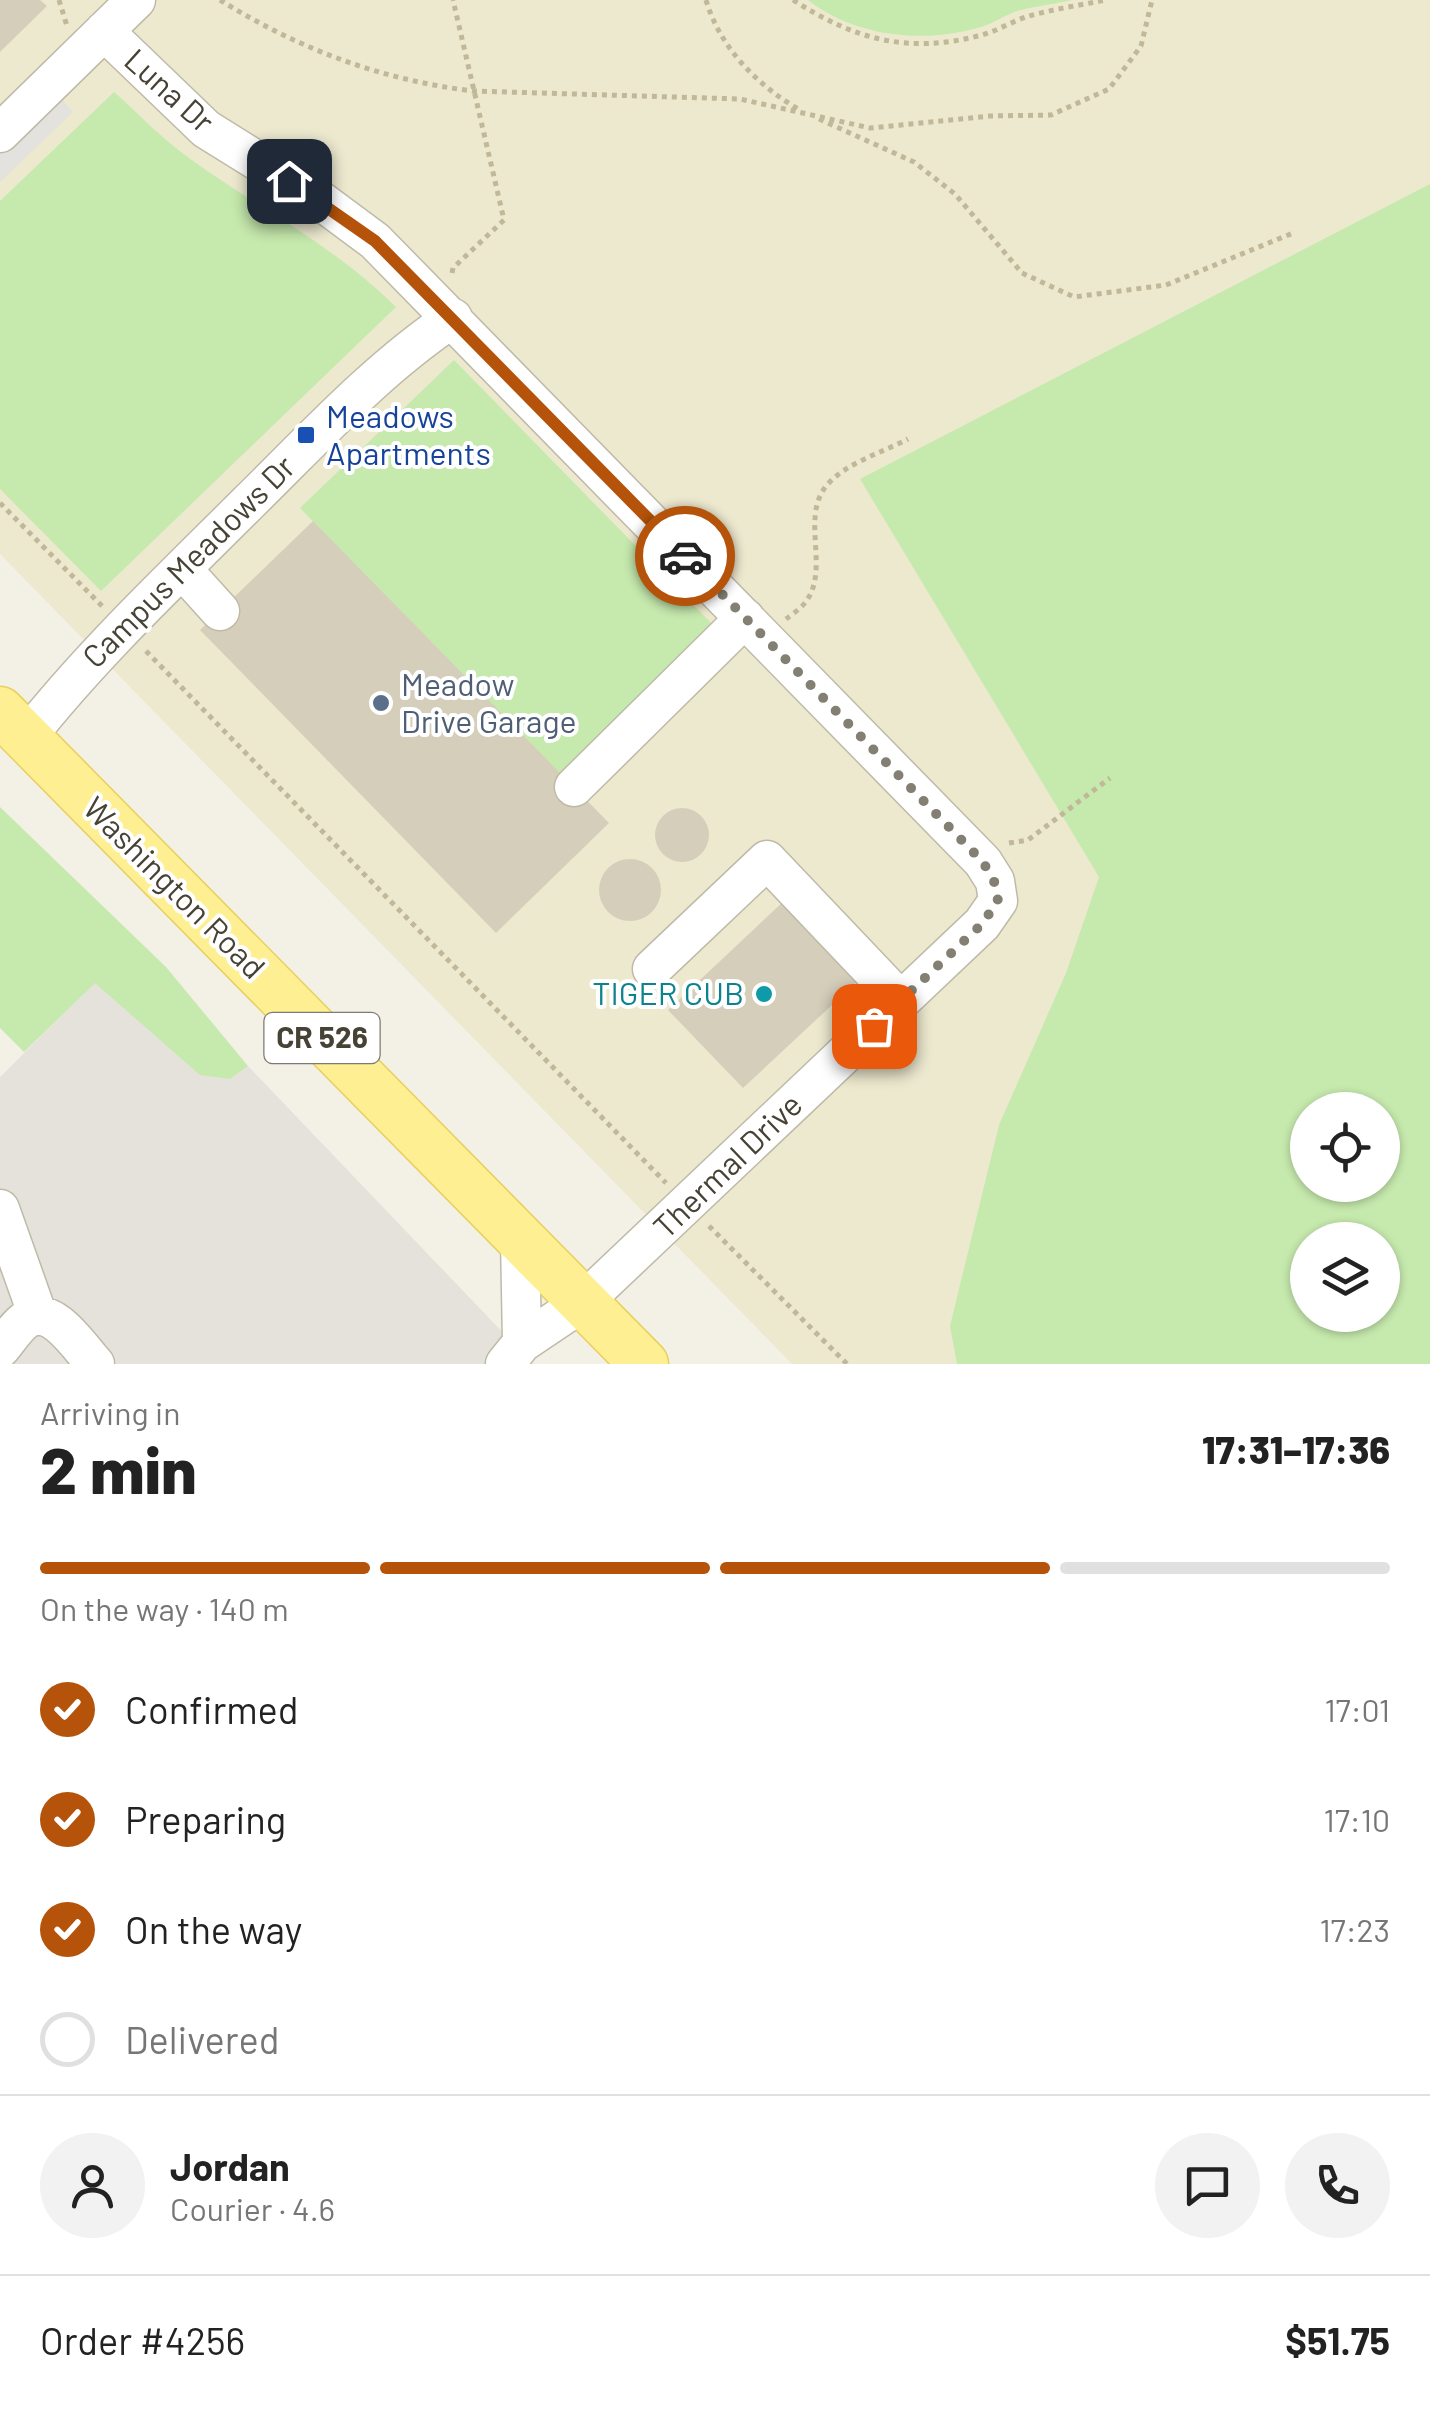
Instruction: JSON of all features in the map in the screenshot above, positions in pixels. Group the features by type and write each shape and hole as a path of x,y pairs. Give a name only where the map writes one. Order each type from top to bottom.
{"main road":[{"name":"Washington Road","path":"13,725 644,1364"}],"street":[{"path":"0,133 136,0"},
{"name":"Luna Dr","path":"104,31 206,129 317,198 375,241 983,862 994,881 998,901"},
{"name":"Campus Meadows Dr","path":"13,725 73,679 312,439 430,333 453,318"},
{"path":"182,569 220,611"},
{"path":"574,787 746,618"},
{"path":"652,969 768,860 901,1001"},
{"name":"Thermal Drive","path":"514,1354 583,1302 688,1206 982,924 998,901"},
{"path":"0,1209 38,1316"},
{"path":"514,1354 520,1238"},
{"path":"0,1349 27,1319 38,1316 55,1320 94,1364"}],"path":[{"path":"220,0 296,43 394,78 473,91 740,99 870,128 990,116 1051,115 1110,89 1141,46 1152,0"},
{"path":"451,275 504,220 453,0"},
{"path":"706,0 731,51 775,95 914,162 955,194 1022,273 1074,297 1166,284 1293,232"},
{"path":"793,0 853,33 900,44 939,44 983,35 1032,16 1106,0"},
{"path":"0,502 847,1364"},
{"path":"998,841 1016,844 1028,840 1110,778"}],"shaded area":[{"path":"0,0 1430,0 1430,1364 792,1364 0,554"},
{"path":"58,95 73,112 0,182 0,152"},
{"path":"95,982 200,1074 230,1079 248,1066 533,1364 0,1364 0,1077"}],"green space":[{"path":"808,0 1072,0 1017,11 959,32 914,36 847,22"},
{"path":"114,92 179,151 321,245 396,307 101,591 0,489 0,201"},
{"path":"1430,184 1430,1364 957,1364 950,1326 999,1125 1066,973 1099,877 860,479"},
{"path":"454,360 714,626 562,776 300,508"},
{"path":"0,807 166,967 248,1066 230,1079 200,1075 95,983 24,1052 0,1028"}],"building":[{"path":"0,0 40,0 47,6 0,52"},
{"name":"Meadow Drive Garage","path":"313,521 609,823 496,933 200,630"},
{"path":"682,808 701,816 709,835 701,854 682,862 663,854 655,835 663,816"},
{"path":"630,859 652,868 661,890 652,912 630,921 608,912 599,890 608,868"},
{"name":"TIGER CUB","path":"786,899 861,978 743,1088 668,1010"}],"way so far":[{"path":"685,556 983,862 994,881 998,901 982,924 874,1026"}],"place":[{"name":"Meadows Apartments","path":"306,435"},
{"name":"Meadow Drive Garage","path":"381,703"},
{"name":"TIGER CUB","path":"764,994"}],"route":[{"path":"289,181 375,241 685,556"}]}
